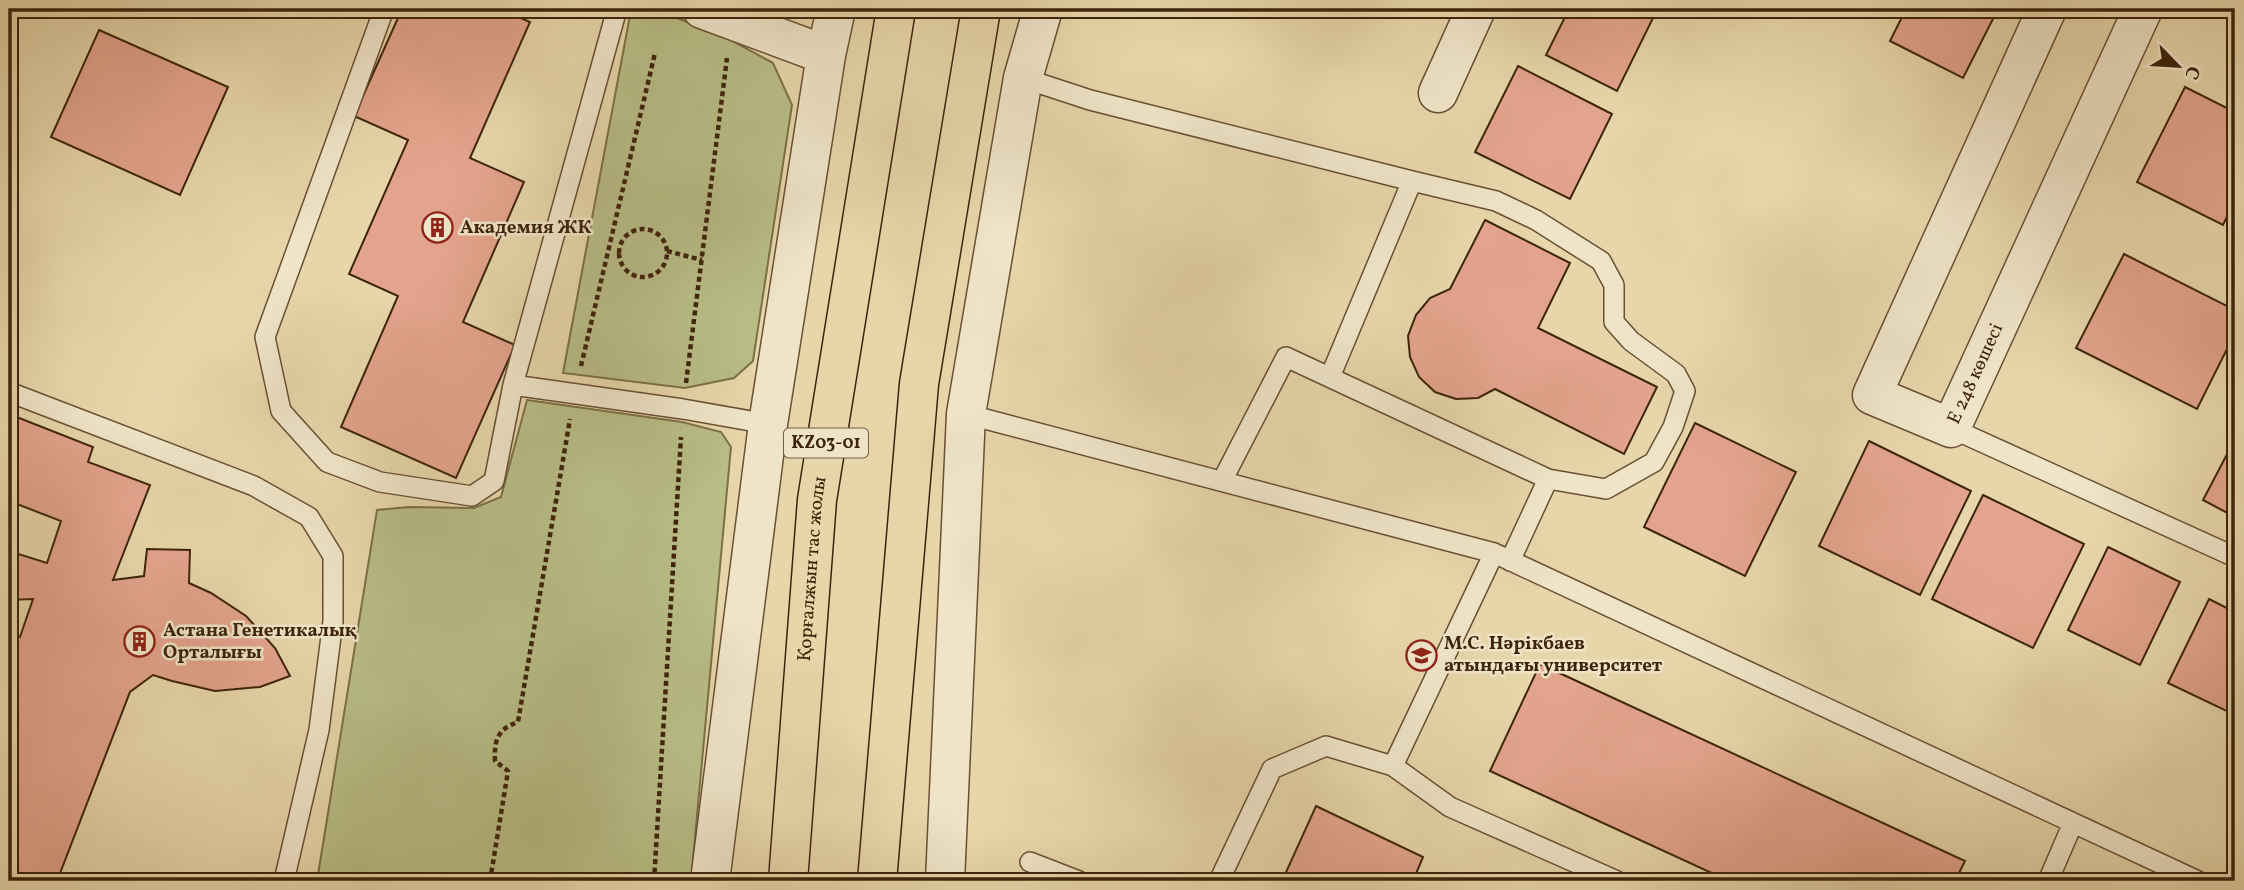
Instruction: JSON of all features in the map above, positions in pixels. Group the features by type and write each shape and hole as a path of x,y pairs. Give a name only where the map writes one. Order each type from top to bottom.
{"main road":[{"name":"Қорғалжын тас жолы","path":"789,881 817,500 896,9"},
{"path":"877,881 919,384 981,9"}],"street":[{"path":"710,881 768,424 826,55 836,9"},
{"path":"945,881 966,414 1023,78 1043,9"},
{"path":"1438,93 1476,9"},
{"name":"Е 248 көшесі","path":"2047,9 1872,395 1951,428 2143,9"},
{"path":"717,14 826,55"}],"lane":[{"path":"384,9 265,337 281,411 327,462 380,482 472,495 494,481 513,385 612,10"},
{"path":"1023,78 1090,100 1496,201 1536,220 1601,261 1614,285 1614,322 1631,341 1676,374 1685,391 1673,427 1654,462 1606,489 1548,479 1286,356 1222,481"},
{"path":"1330,377 1412,181"},
{"path":"513,385 768,424"},
{"path":"9,392 254,486 309,517 333,556 333,621 319,730 284,881"},
{"path":"966,414 1502,557 2198,881"},
{"path":"1951,428 2235,557"},
{"path":"1393,766 1502,557 1548,479"},
{"path":"1219,881 1272,769 1326,746 1393,766 1450,807 1616,881"},
{"path":"2048,881 2073,823"},
{"path":"1030,862 1079,881"}],"path":[{"path":"654,881 683,409 702,260 717,14"},
{"path":"490,881 508,771 495,761 494,744 505,727 518,722 574,394 655,53"},
{"path":"640,228 653,231 662,239 667,251 664,264 655,273 644,276 632,274 623,267 619,255 620,243 628,233 640,228"},
{"path":"610,241 620,243"},
{"path":"667,251 702,260"}],"green space":[{"path":"655,9 729,39 773,63 792,105 753,361 734,378 685,388 563,373 631,10"},
{"path":"527,400 682,422 721,432 731,447 691,881 317,881 377,510 409,507 474,508 501,497"}],"building":[{"name":"Академия ЖК","path":"402,9 500,9 530,22 470,158 524,182 463,322 515,345 456,478 341,427 398,296 349,274 408,140 354,116"},
{"path":"1569,9 1634,9 1653,18 1617,91 1546,55"},
{"path":"1906,9 1998,9 1963,78 1890,41"},
{"path":"99,30 228,87 180,195 51,137"},
{"path":"1518,66 1612,114 1570,199 1475,152"},
{"path":"2185,87 2235,112 2235,200 2223,225 2137,182"},
{"path":"1485,220 1570,263 1538,328 1657,387 1624,454 1495,389 1478,398 1456,399 1435,392 1419,377 1410,357 1408,336 1416,315 1430,298 1450,289"},
{"path":"2124,254 2235,310 2235,333 2197,409 2076,348"},
{"name":"Астана Генетикалық Орталығы","path":"9,414 93,447 88,462 150,485 113,580 144,576 147,549 190,550 189,583 211,593 246,616 275,648 290,676 260,687 215,691 153,675 130,692 57,881 9,881 9,632 20,637 33,599 9,600 9,551 47,563 61,521 9,501"},
{"path":"1695,423 1796,472 1745,576 1644,527"},
{"path":"2235,439 2235,517 2203,500"},
{"path":"1869,441 1971,491 1920,595 1819,546"},
{"path":"1983,495 2084,544 2033,648 1932,599"},
{"path":"2108,547 2180,582 2140,665 2068,630"},
{"path":"2209,599 2235,612 2235,715 2168,683"},
{"path":"1540,664 1965,861 1955,881 1729,881 1490,771"},
{"path":"1316,806 1423,857 1413,881 1282,881"}],"place":[{"name":"Академия ЖК","path":"437,228"},
{"name":"Астана Генетикалық Орталығы","path":"140,642"},
{"name":"М.С. Нәрікбаев атындағы университет","path":"1421,655"}]}
